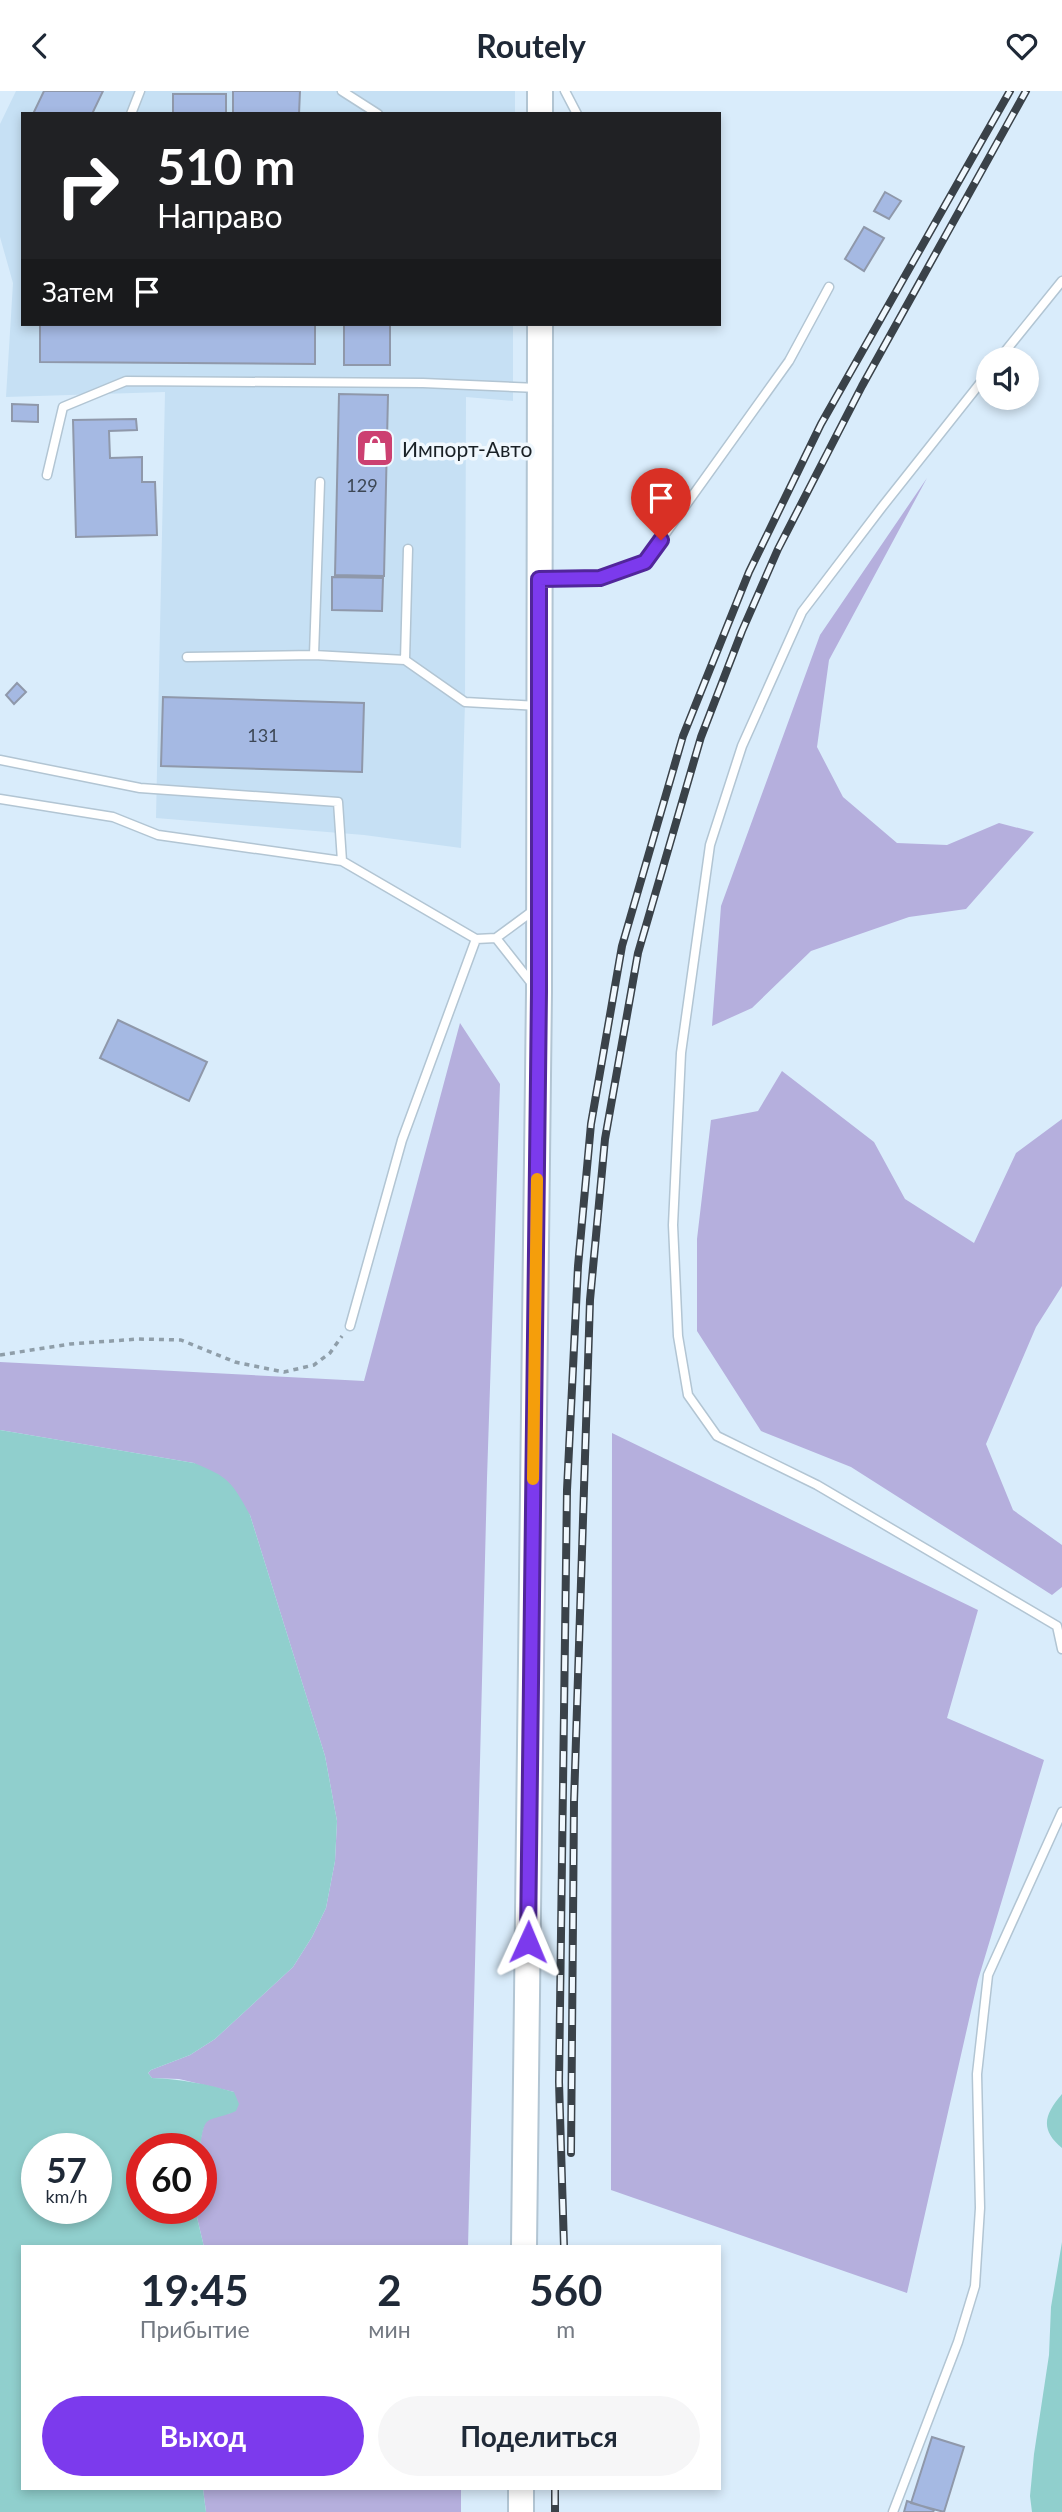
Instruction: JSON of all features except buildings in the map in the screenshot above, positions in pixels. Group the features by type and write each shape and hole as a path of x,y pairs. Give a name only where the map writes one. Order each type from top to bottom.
{"main road":[{"path":"540,91 540,112"},
{"path":"524,2245 539,992 540,326"},
{"path":"521,2490 521,2512"}],"lane":[{"path":"132,112 140,91"},
{"path":"342,91 375,112"},
{"path":"565,91 576,112"},
{"path":"1009,347 1062,281"},
{"path":"539,579 600,578 645,562 789,361 829,287"},
{"path":"47,475 63,408 126,381 423,383 541,388"},
{"path":"976,388 802,613 742,746 710,845 681,1053 673,1225 678,1336 688,1395 717,1436 817,1485 1060,1628 1062,1649"},
{"path":"314,655 320,482"},
{"path":"405,660 408,549"},
{"path":"187,657 314,655 405,660 465,702 540,706"},
{"path":"0,760 140,788 338,802 342,861"},
{"path":"0,799 113,817 158,835 342,861 476,939 496,938 539,906"},
{"path":"496,938 539,992"},
{"path":"350,1326 402,1140 476,939"},
{"path":"893,2512 958,2341 975,2286 980,2209 977,2074 988,1975 1062,1812"}],"path":[{"path":"0,1355 70,1344 138,1339 181,1340 235,1362 284,1372 314,1365 330,1353 350,1326"}],"shaded area":[{"path":"16,91 515,91 515,112 21,112 21,326 513,326 513,401 466,397 465,702 461,848 364,835 156,818 165,392 6,397 13,283 0,237 0,124"},
{"path":"927,478 829,660 817,747 843,797 897,843 947,845 999,823 1034,832 966,909 909,917 811,951 752,1008 712,1026 721,906 820,635"},
{"path":"460,1023 500,1084 487,1478 468,2245 204,2245 199,2224 217,2224 217,2133 202,2133 208,2119 230,2113 234,2092 179,2079 152,2078 148,2073 190,2055 215,2039 293,1967 312,1937 326,1908 335,1861 337,1821 325,1756 250,1515 194,1463 0,1430 0,1362 364,1381"},
{"path":"782,1071 874,1142 905,1199 974,1243 1016,1153 1062,1119 1062,1286 1036,1327 986,1444 1013,1510 1062,1545 1062,1587 1052,1595 851,1467 761,1431 697,1331 697,1239 711,1120 758,1111"},
{"path":"0,1430 194,1463 215,1472 234,1488 250,1515 325,1756 337,1821 335,1861 326,1908 312,1937 293,1967 215,2039 190,2055 148,2073 152,2078 193,2082 234,2092 239,2104 236,2111 209,2121 203,2133 126,2133 126,2224 199,2224 204,2245 21,2245 21,2490 203,2490 206,2512 0,2512"},
{"path":"612,1433 978,1610 947,1718 1044,1760 978,1980 907,2293 611,2190"},
{"path":"1062,2094 1062,2148 1050,2134 1047,2121"},
{"path":"1062,2242 1062,2512 1032,2512 1030,2496 1034,2454 1049,2355 1051,2307"},
{"path":"203,2490 461,2490 461,2512 206,2512"}],"railway":[{"path":"564,2245 559,2082 567,1490 578,1266 591,1124 622,946 683,736 749,572 821,424 1010,91"},
{"path":"571,2153 574,1802 590,1300 605,1139 638,953 701,737 742,631 778,549 862,386 1026,91"},
{"path":"555,2490 555,2512"}],"slow traffic":[{"path":"533,1479 537,1179"}],"place":[{"name":"Импорт-Авто","path":"375,448"}],"route":[{"path":"528,1942 539,992 539,579 600,578 645,562 661,540"}]}
